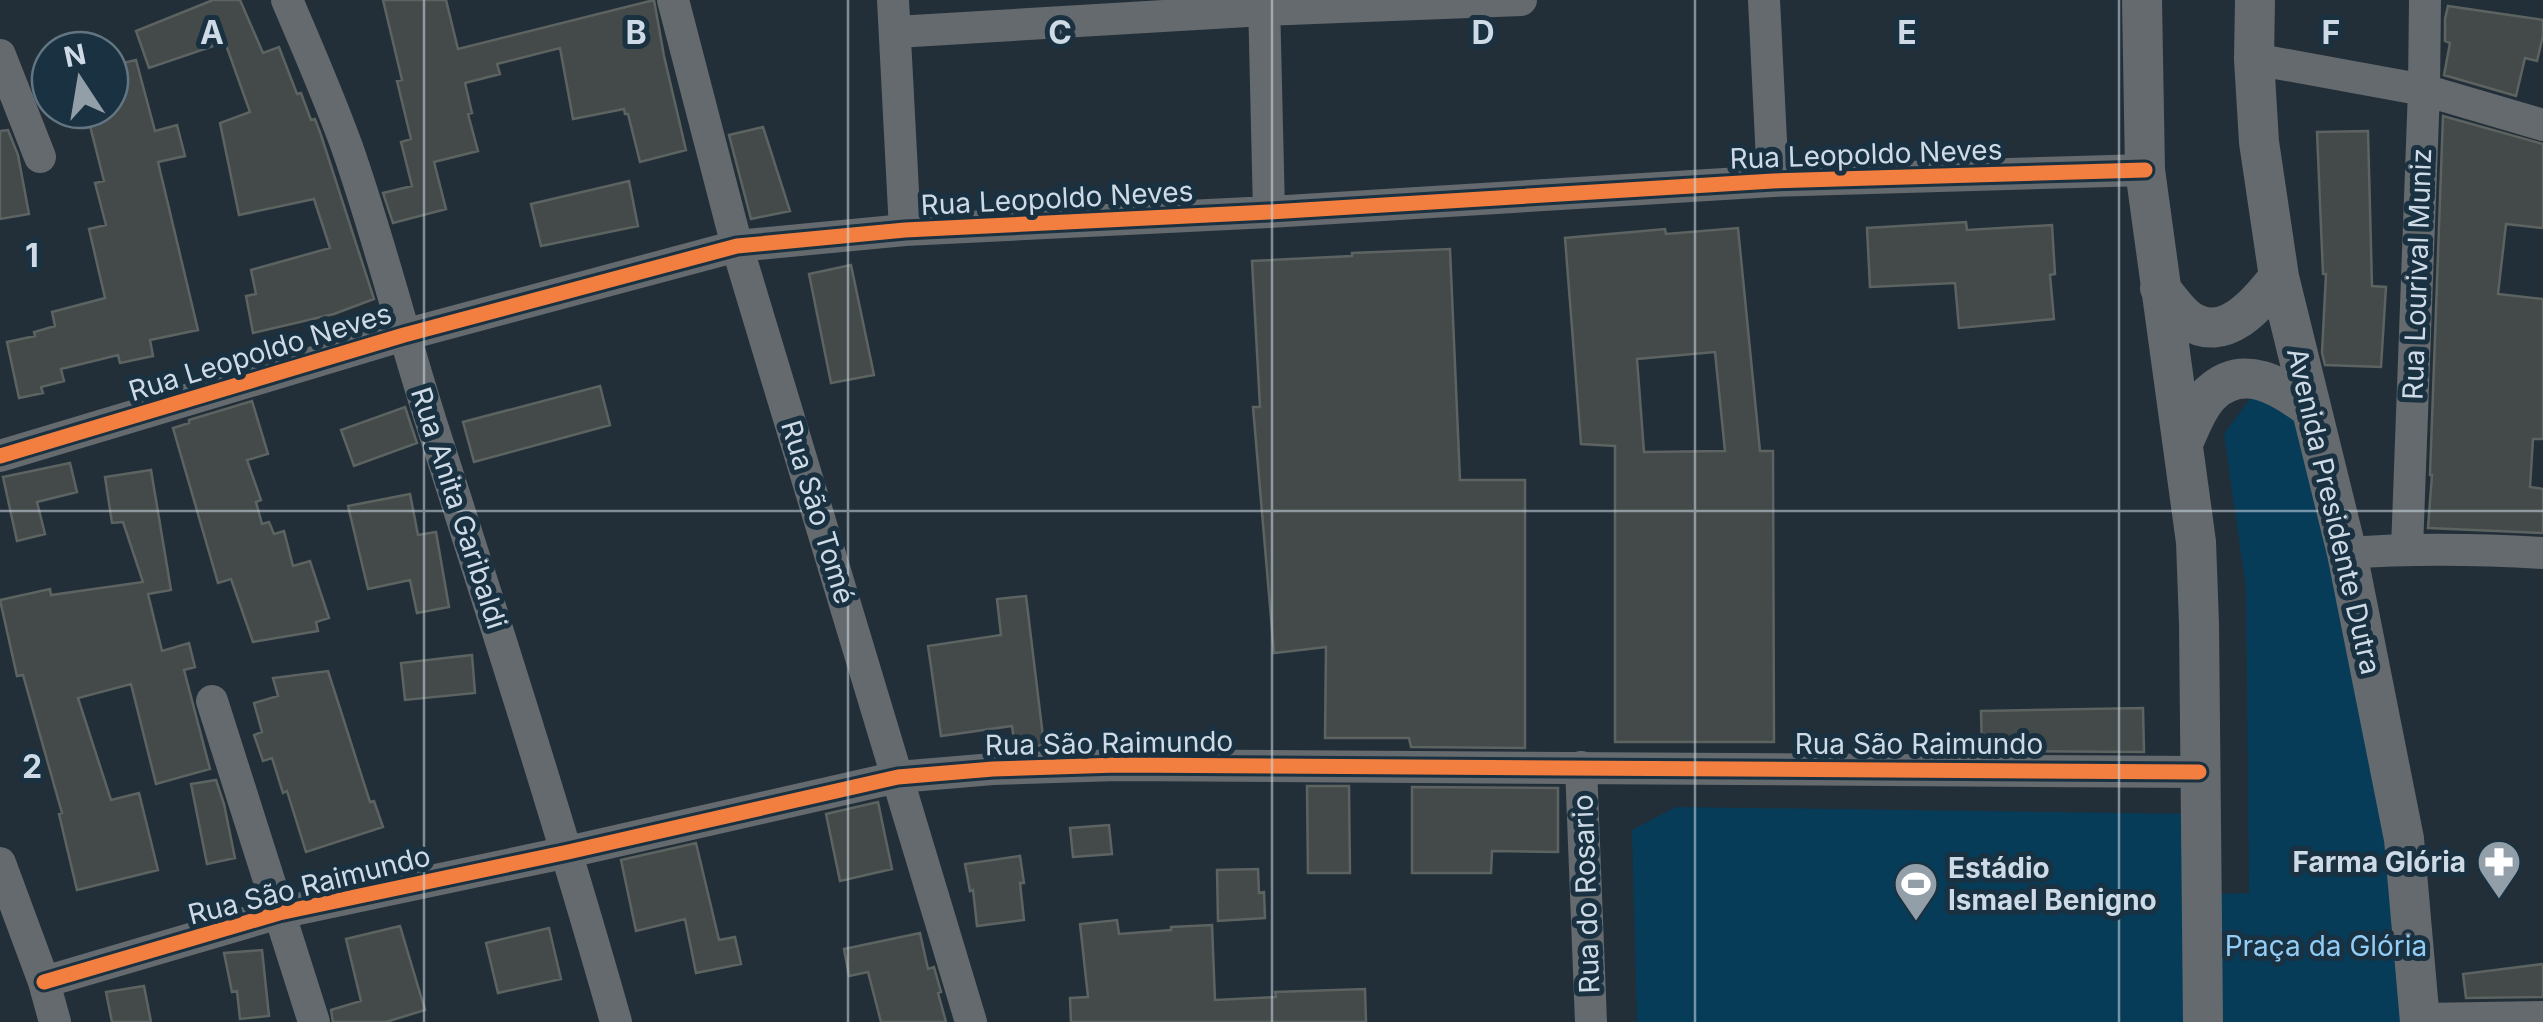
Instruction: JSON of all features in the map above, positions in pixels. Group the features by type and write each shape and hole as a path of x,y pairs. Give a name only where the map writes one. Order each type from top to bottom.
{"street":[{"name":"Rua Anita Garibaldi","path":"287,0 347,148 568,852 616,1022"},
{"name":"Rua São Tomé","path":"674,0 737,246 971,1022"},
{"path":"906,230 895,16 1521,0"},
{"path":"1764,0 1773,181"},
{"path":"2142,0 2145,170 2196,542 2203,1022"},
{"name":"Avenida Presidente Dutra","path":"2255,0 2259,142 2280,277 2347,553 2404,840 2420,1021"},
{"name":"Rua Lourival Muniz","path":"2407,549 2425,0"},
{"path":"1264,5 1270,212"},
{"path":"0,55 40,157"},
{"path":"2254,59 2424,90 2543,125"},
{"name":"Rua Leopoldo Neves","path":"0,456 404,335 737,246 906,230 1773,181 2145,170"},
{"path":"2160,288 2188,320 2210,327 2223,326 2257,306 2280,277"},
{"path":"2183,443 2211,393 2228,382 2263,380 2282,387 2310,408"},
{"path":"2347,553 2469,549 2543,553"},
{"path":"212,700 314,1022"},
{"name":"Rua São Raimundo","path":"44,982 279,913 898,777 993,768 1100,766 2200,772"},
{"name":"Rua do Rosario","path":"1581,767 1591,1022"},
{"path":"0,863 55,1022"},
{"path":"2420,1021 2543,1017"}],"green space":[{"name":"Praça da Glória","path":"2278,396 2307,420 2363,666 2413,1022 2217,1022 2217,894 2249,893 2246,588 2224,434 2250,399"},
{"name":"Estádio Ismael Benigno","path":"1676,807 2197,814 2197,1022 1637,1022 1632,830"}],"building":[{"path":"213,0 240,0 263,53 279,47 297,94 301,93 311,120 315,119 374,299 334,314 253,333 246,296 256,294 251,270 330,248 314,199 239,215 220,123 250,112 225,42 149,68 136,31"},
{"path":"383,0 446,0 458,49 654,0 686,150 640,162 624,109 573,119 560,48 497,64 500,74 465,83 478,151 434,162 446,209 393,223 383,193 412,186 401,142 411,139"},
{"path":"2448,6 2543,20 2537,61 2525,58 2516,96 2444,75 2450,43 2445,41"},
{"path":"136,60 155,131 177,125 185,156 158,162 198,330 150,340 153,356 120,363 118,355 61,369 64,381 41,387 43,393 19,398 7,342 35,336 34,332 55,326 52,312 105,298 89,229 106,225 95,183 104,181 91,130 130,130 130,61"},
{"path":"2443,116 2543,144 2543,228 2506,224 2498,294 2543,299 2543,439 2533,439 2530,487 2543,489 2543,533 2428,528"},
{"path":"763,127 790,211 751,219 729,135"},
{"path":"8,130 18,155 29,214 0,219 0,131"},
{"path":"2368,131 2372,286 2386,287 2381,367 2325,365 2322,353 2326,274 2317,132"},
{"path":"629,181 638,226 541,246 531,204"},
{"path":"1966,222 1967,230 2052,225 2055,274 2050,275 2054,319 1959,328 1955,283 1870,287 1867,228"},
{"path":"1738,228 1760,451 1773,451 1774,742 1615,742 1615,446 1581,444 1565,238 1665,229 1666,234","holes":["1715,352 1725,451 1644,452 1637,359"]},
{"path":"1450,249 1460,480 1525,480 1525,748 1411,747 1409,738 1325,738 1326,647 1274,653 1253,407 1260,407 1252,261"},
{"path":"851,265 874,375 831,383 809,274"},
{"path":"600,386 610,425 474,462 463,422"},
{"path":"252,401 268,454 247,460 261,500 256,502 262,524 269,522 274,534 284,531 293,566 310,561 329,618 316,622 318,631 253,642 231,579 218,583 173,428"},
{"path":"405,407 417,443 354,466 341,430"},
{"path":"70,463 77,492 37,502 45,534 17,541 3,477"},
{"path":"151,470 171,590 148,594 162,651 189,643 195,667 184,670 210,769 156,784 131,684 78,698 111,800 139,793 158,870 77,890 59,814 62,813 23,675 17,676 0,600 50,589 51,595 143,582 123,522 112,523 105,477"},
{"path":"410,494 418,535 436,532 449,607 417,613 410,580 368,589 348,506"},
{"path":"1026,596 1044,745 1015,748 1012,726 941,736 928,646 1001,635 997,599"},
{"path":"472,655 475,693 405,700 401,663"},
{"path":"328,671 370,802 374,801 383,827 306,852 272,758 263,761 254,735 262,732 254,703 278,696 273,678"},
{"path":"2143,708 2144,752 1982,751 1981,711"},
{"path":"216,780 235,858 207,864 191,784"},
{"path":"1307,786 1349,786 1350,873 1308,873"},
{"path":"1412,787 1558,788 1558,852 1492,851 1491,873 1412,873"},
{"path":"878,802 892,869 840,881 826,814"},
{"path":"1109,825 1112,854 1073,857 1070,828"},
{"path":"696,843 719,940 735,937 741,964 696,973 685,919 636,931 621,860"},
{"path":"1020,856 1024,920 977,926 965,864"},
{"path":"1258,869 1265,918 1218,921 1217,870"},
{"path":"1117,920 1119,934 1212,925 1215,1000 1276,997 1275,992 1365,989 1366,1022 1071,1022 1070,998 1088,997 1080,924"},
{"path":"400,926 425,1010 386,1022 333,1022 331,1010 361,1001 346,939"},
{"path":"549,928 561,979 498,993 486,943"},
{"path":"920,933 928,969 934,967 946,1022 881,1022 868,972 849,976 844,949"},
{"path":"262,950 269,1016 240,1019 237,991 232,992 224,953"},
{"path":"2543,964 2543,997 2466,998 2463,974"},
{"path":"144,986 151,1022 112,1022 106,992"}],"cycle path":[{"path":"0,456 404,335 737,246 905,230 1773,181 2145,170"},
{"path":"44,982 279,913 898,777 1118,765 2199,772"}],"place":[{"name":"Farma Glória","path":"2499,900"},
{"name":"Estádio Ismael Benigno","path":"1916,922"}]}
